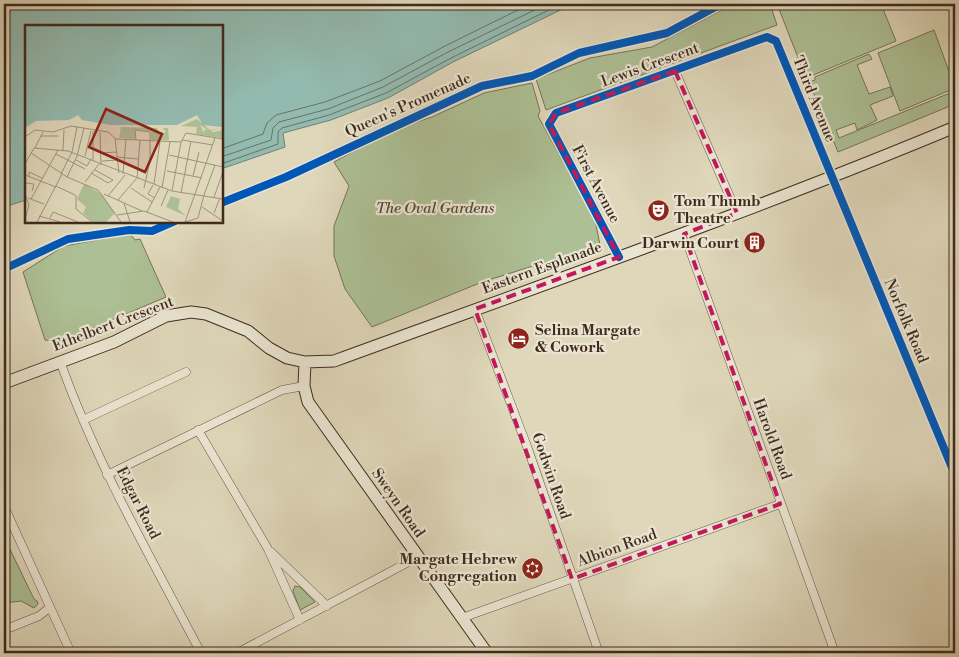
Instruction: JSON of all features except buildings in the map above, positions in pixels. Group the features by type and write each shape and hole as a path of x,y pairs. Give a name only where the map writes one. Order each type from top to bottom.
{"main road":[{"name":"Eastern Esplanade","path":"206,314 248,331 278,354 305,362 334,361 684,234 955,128"},
{"name":"Ethelbert Crescent","path":"4,383 114,342 166,316 191,312 206,314"},
{"name":"Sweyn Road","path":"305,362 304,386 308,402 487,653"}],"street":[{"name":"Lewis Crescent","path":"549,124 556,113 766,37"},
{"name":"Third Avenue","path":"766,37 776,42 831,177"},
{"path":"674,70 737,213"},
{"name":"First Avenue","path":"549,124 619,257"},
{"name":"Norfolk Road","path":"831,177 955,470"},
{"name":"Harold Road","path":"684,234 834,653"},
{"name":"Godwin Road","path":"475,309 528,449 599,653"},
{"name":"Edgar Road","path":"60,361 107,475 201,653"},
{"path":"83,420 186,372"},
{"path":"107,475 282,390 304,386"},
{"path":"198,430 268,549 300,620"},
{"name":"Albion Road","path":"462,618 780,504"},
{"path":"4,506 71,653"},
{"path":"268,549 327,606"},
{"path":"237,653 418,557"},
{"path":"4,630 39,616 49,608"}],"highlighted area":[{"path":"675,71 737,213 684,234 780,504 572,579 475,309 619,257 549,124 556,113"}],"green space":[{"path":"733,4 770,4 777,25 546,110 536,79 590,58 652,47"},
{"path":"777,4 881,4 896,41 806,78"},
{"path":"934,30 955,88 900,111 878,53"},
{"path":"869,54 872,59 857,65 869,94 890,87 893,96 870,105 877,120 857,130 855,123 836,130 839,138 955,91 955,104 838,152 809,82 815,80 815,77"},
{"name":"The Oval Gardens","path":"532,83 540,111 538,116 595,220 600,245 482,282 372,327 345,289 334,256 334,226 349,186 334,162 395,129 432,117 484,93"},
{"path":"130,234 135,240 140,239 166,297 60,342 45,340 23,272 64,246"},
{"path":"4,537 34,599 37,601 38,604 34,608 21,601 4,603"},
{"path":"295,586 300,587 315,602 300,610 293,591"}],"water":[{"path":"4,4 573,4 453,62 388,98 331,120 283,133 285,147 222,169 222,25 25,25 25,200 4,207"}],"cycle path":[{"name":"Queen's Promenade","path":"222,203 286,177 482,86 532,76 579,53 667,33 721,4"},
{"path":"619,257 549,124 556,113 767,37 776,41 955,475"},
{"path":"4,269 68,239 129,230 152,231 173,222"}],"place":[{"name":"Tom Thumb Theatre","path":"658,210"},
{"name":"Darwin Court","path":"755,243"},
{"name":"Selina Margate & Cowork","path":"519,339"},
{"name":"Margate Hebrew Congregation","path":"533,568"}]}
